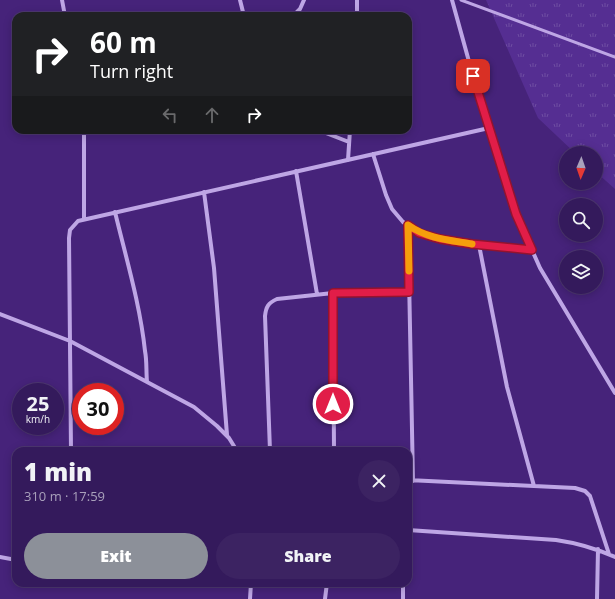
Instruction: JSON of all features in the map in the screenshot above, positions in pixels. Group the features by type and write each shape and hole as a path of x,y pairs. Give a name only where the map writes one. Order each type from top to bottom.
{"street":[{"path":"62,0 64,12"},
{"path":"240,0 243,12"},
{"path":"297,12 304,0"},
{"path":"356,12 358,0"},
{"path":"452,0 473,76 516,214 540,268 615,393"},
{"path":"71,447 68,238 73,225 78,221 489,128"},
{"path":"84,134 84,219"},
{"path":"328,134 349,142"},
{"path":"348,160 350,134"},
{"path":"373,154 392,209 403,222 419,233 440,239 479,245 532,250"},
{"path":"296,171 317,294"},
{"path":"204,192 214,268 226,435"},
{"path":"115,212 136,297 146,352 147,382"},
{"path":"408,225 413,480 575,488 585,491 588,493 592,501 609,554"},
{"path":"479,245 507,387 534,486"},
{"path":"270,447 266,309 271,302 277,299 317,294 409,292"},
{"path":"333,293 334,447"},
{"path":"0,314 70,341 194,407 217,426 226,435 234,447"},
{"path":"412,530 576,542 598,549 615,557"},
{"path":"597,599 598,549"},
{"path":"0,557 12,559"},
{"path":"250,599 251,587"},
{"path":"326,599 327,587"},
{"path":"403,587 403,599"}],"lane":[{"path":"461,0 615,57"}],"green space":[{"path":"486,0 615,0 615,189 603,178 603,146 568,146 538,118"}],"slow traffic":[{"path":"409,271 408,225 419,233 440,239 472,244"}],"route":[{"path":"333,404 333,293 409,292 408,225 419,233 440,239 532,250 516,214 473,76"}]}
